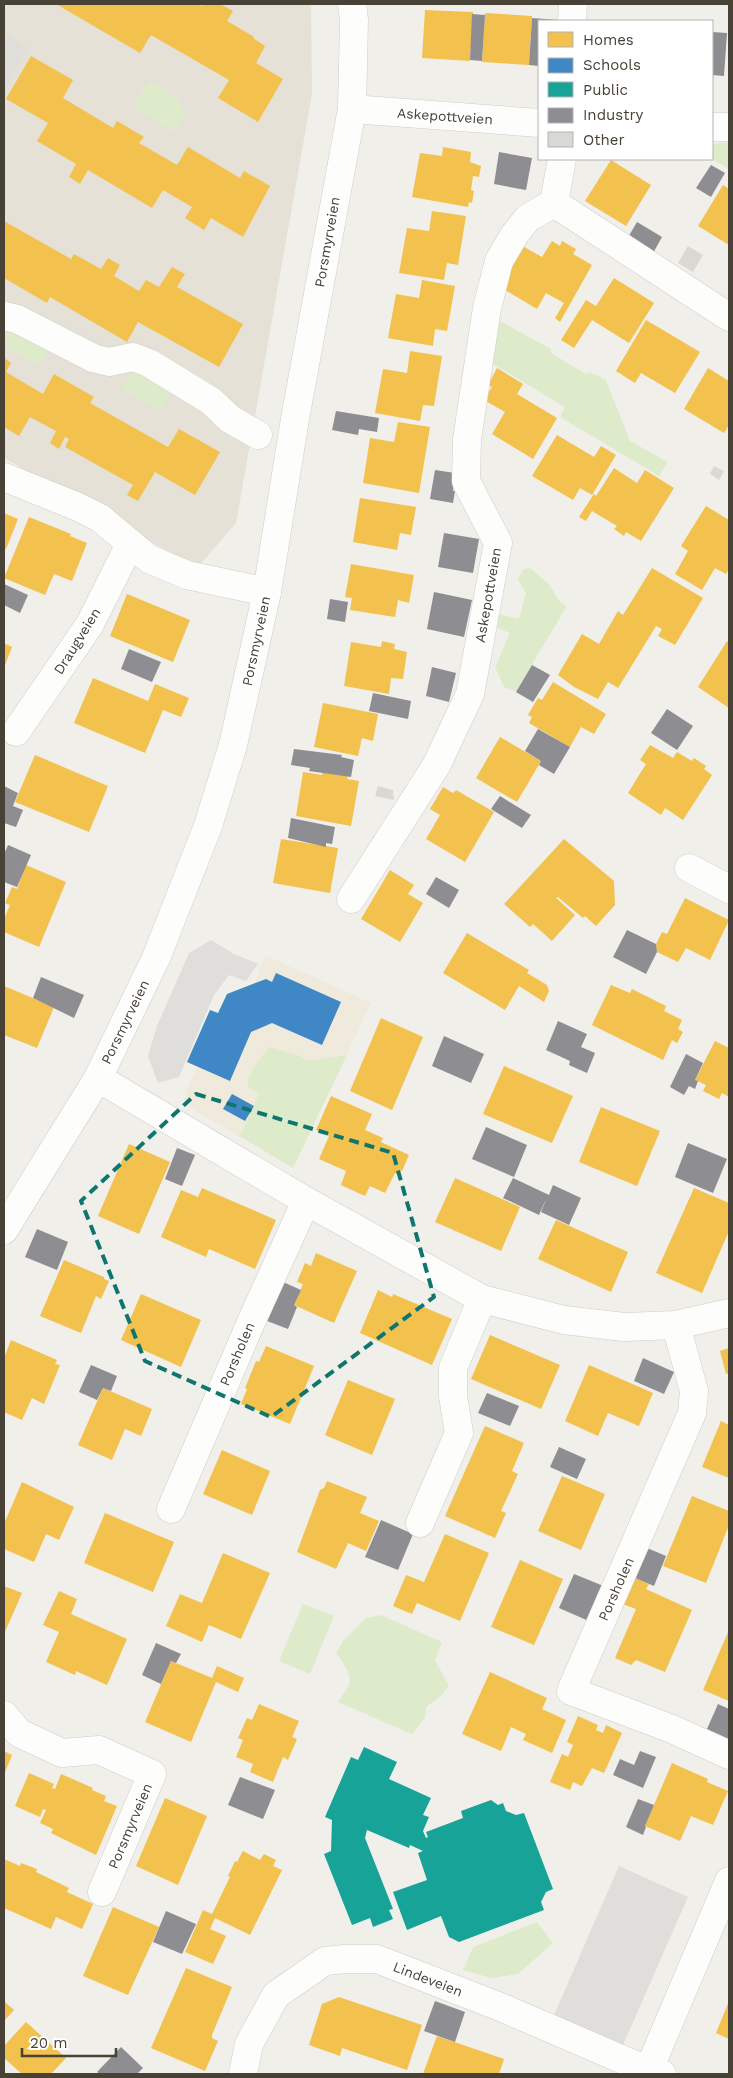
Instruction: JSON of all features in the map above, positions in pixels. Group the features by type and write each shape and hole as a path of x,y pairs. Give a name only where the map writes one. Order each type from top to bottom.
{"street":[{"name":"Porsmyrveien","path":"4,1230 98,1078 156,958 208,826 233,745 267,592 295,419 352,109 354,20 352,4"},
{"path":"572,20 573,4"},
{"name":"Askepottveien","path":"352,109 538,123"},
{"path":"713,127 729,127"},
{"path":"562,160 554,203 729,317"},
{"name":"Askepottveien","path":"351,899 436,766 470,694 498,543 466,482 467,439 484,323 499,261 515,234 528,218 554,203"},
{"path":"4,316 17,320 93,358 109,362 133,357 149,363 211,401 230,419 258,435"},
{"path":"4,477 100,518 149,560 187,575 267,592"},
{"name":"Draugveien","path":"16,732 90,624 130,544"},
{"path":"689,868 729,889"},
{"path":"98,1078 306,1201 482,1299 564,1320 624,1327 676,1325 729,1313"},
{"name":"Porsholen","path":"171,1509 252,1320 306,1201"},
{"path":"420,1523 459,1433 453,1396 453,1368 482,1299"},
{"name":"Porsholen","path":"676,1325 694,1390 692,1413 571,1691 672,1729 729,1755"},
{"name":"Porsmyrveien","path":"4,1715 19,1732 62,1753 99,1750 152,1774 102,1892"},
{"path":"653,2073 729,1881"},
{"name":"Lindeveien","path":"243,2074 249,2044 276,1996 325,1961 344,1959 377,1959 503,2008 653,2073"}],"highlighted area":[{"path":"196,1094 393,1153 434,1297 271,1417 145,1361 81,1201"}],"shaded area":[{"path":"4,4 311,4 312,94 236,523 197,568 4,458"},
{"path":"4,33 28,48 4,90"},
{"path":"211,940 234,954 258,964 246,981 229,975 214,995 179,1077 158,1083 148,1056 157,1026 189,953"},
{"path":"265,955 371,1003 293,1168 189,1107 185,1094 197,1067 187,1062 210,1010 218,1013 227,994 255,983"},
{"path":"619,1866 688,1897 623,2045 554,2015"}],"green space":[{"path":"149,81 178,98 184,114 175,132 133,107"},
{"path":"729,142 729,169 713,160 713,144"},
{"path":"500,321 551,349 551,353 586,374 589,372 606,380 630,441 668,462 659,476 560,417 565,407 491,363"},
{"path":"10,325 51,347 40,365 4,346 4,337"},
{"path":"134,366 173,389 160,411 122,389"},
{"path":"530,568 549,584 560,602 567,606 516,691 504,687 495,667 510,633 490,625 492,612 519,619 526,593 518,579 524,569"},
{"path":"270,1047 300,1056 307,1061 347,1055 293,1168 240,1136 259,1094 248,1086 248,1080 255,1065"},
{"path":"303,1604 334,1616 310,1674 279,1661"},
{"path":"381,1615 442,1642 435,1660 449,1686 442,1695 426,1707 425,1718 412,1734 338,1702 350,1682 350,1678 341,1659 336,1654 343,1641 366,1618"},
{"path":"537,1922 553,1943 518,1974 491,1978 463,1970 473,1947"}],"building: Homes":[{"path":"56,4 198,4 202,6 204,4 220,4 233,11 227,21 265,46 256,63 283,79 258,122 218,98 229,80 151,35 140,53"},
{"path":"425,10 473,12 470,61 422,58"},
{"path":"485,13 532,16 529,65 482,62"},
{"path":"31,56 73,80 63,98 113,128 117,121 144,137 139,143 177,165 188,147 240,178 244,171 270,186 243,237 211,218 204,230 185,218 192,207 163,190 152,208 88,170 80,184 69,177 76,164 37,141 48,123 6,99"},
{"path":"443,147 471,152 470,162 481,166 479,177 473,176 471,190 474,191 472,203 469,202 468,207 412,197 420,153 442,156"},
{"path":"611,160 651,185 626,226 585,201"},
{"path":"723,185 729,189 729,245 698,226"},
{"path":"432,211 466,216 458,265 447,263 444,280 399,273 407,228 429,231"},
{"path":"4,221 71,259 74,254 101,269 108,258 120,265 114,276 139,291 146,280 159,287 172,267 185,274 177,287 243,324 219,367 138,322 127,342 50,297 47,303 4,278"},
{"path":"552,241 560,246 562,241 576,249 573,254 592,265 560,322 555,318 564,303 546,293 537,309 505,290 519,244 542,257"},
{"path":"614,278 654,303 629,343 592,320 574,348 561,340 586,300 596,306"},
{"path":"422,280 455,286 447,331 435,329 433,346 388,338 396,294 419,298"},
{"path":"646,320 700,352 675,393 641,373 635,383 616,371"},
{"path":"410,351 442,356 434,406 423,405 420,421 375,413 383,369 407,373"},
{"path":"4,358 11,363 6,372 43,394 54,374 94,397 90,403 168,447 179,429 220,452 195,495 155,472 138,501 127,495 133,485 65,447 69,439 65,437 59,449 50,443 56,431 30,417 19,436 4,427"},
{"path":"497,368 523,384 517,394 557,418 533,459 492,434 505,412 484,400 492,387 488,385"},
{"path":"708,368 729,381 729,425 724,433 684,409"},
{"path":"398,422 430,427 419,493 363,483 370,438 394,442"},
{"path":"557,435 594,457 601,446 616,455 592,495 580,488 573,500 532,476"},
{"path":"614,468 637,483 645,470 674,488 641,541 626,532 624,536 614,529 617,526 592,511 586,521 579,517 594,494 596,496"},
{"path":"360,498 416,507 411,535 400,533 397,550 353,542"},
{"path":"706,506 729,520 729,569 726,574 715,568 702,590 675,574 688,551 681,546"},
{"path":"4,513 18,519 6,549 4,548"},
{"path":"29,517 71,534 70,536 87,543 72,581 54,574 45,595 4,578"},
{"path":"351,564 414,575 409,603 398,600 395,617 350,610 352,598 345,597"},
{"path":"652,568 703,598 675,645 658,636 662,629 656,626 618,688 608,682 598,699 574,687 558,675 582,634 599,644 618,611 623,615"},
{"path":"127,594 190,620 173,662 110,636"},
{"path":"382,641 395,644 394,649 407,652 403,679 391,678 389,694 344,686 351,642 381,647"},
{"path":"727,641 729,643 729,708 698,687"},
{"path":"4,643 12,647 4,668"},
{"path":"93,678 148,701 155,684 189,698 181,717 163,710 145,753 74,723"},
{"path":"553,682 606,714 594,734 581,727 570,747 529,723 532,717 528,715 538,698 542,700"},
{"path":"323,703 378,714 373,741 362,738 358,756 314,747"},
{"path":"500,737 541,761 517,802 476,778"},
{"path":"650,745 673,758 677,752 692,761 694,758 706,766 704,769 712,775 683,820 665,808 661,815 628,793 646,764 640,760"},
{"path":"35,755 108,786 89,832 15,802"},
{"path":"303,772 322,775 323,772 348,776 347,779 359,781 351,826 296,816"},
{"path":"443,787 453,793 456,790 494,812 465,862 426,839 440,815 430,809"},
{"path":"281,839 338,848 330,893 273,883"},
{"path":"564,839 614,881 615,905 596,926 585,916 583,918 558,897 556,898 575,915 552,941 533,924 530,927 504,904"},
{"path":"26,865 66,882 39,947 4,932 4,919 10,905 5,903 12,887 17,889"},
{"path":"390,870 414,885 408,894 423,903 400,942 361,919"},
{"path":"685,898 729,920 710,960 686,948 678,962 657,952 656,944 662,932 667,934"},
{"path":"467,933 529,970 527,973 547,985 549,991 544,1002 519,986 505,1010 443,973"},
{"path":"611,985 630,993 632,989 666,1006 664,1011 682,1020 678,1029 683,1032 677,1043 672,1040 663,1060 592,1025"},
{"path":"4,986 54,1007 37,1048 4,1035"},
{"path":"381,1018 423,1037 392,1110 350,1091"},
{"path":"715,1041 729,1048 729,1097 722,1093 719,1099 703,1091 706,1085 695,1080"},
{"path":"504,1066 573,1096 552,1143 483,1114"},
{"path":"331,1096 372,1114 365,1130 383,1138 381,1142 409,1155 402,1171 399,1170 397,1174 395,1173 385,1193 370,1186 365,1196 341,1185 346,1171 319,1159 329,1136 316,1130"},
{"path":"601,1107 660,1131 637,1186 579,1162"},
{"path":"129,1144 170,1162 139,1234 98,1216"},
{"path":"455,1178 520,1207 501,1251 435,1222"},
{"path":"202,1188 276,1220 255,1269 209,1249 206,1257 161,1237 181,1190 198,1197"},
{"path":"694,1188 729,1203 729,1231 702,1293 656,1273"},
{"path":"556,1220 628,1252 611,1292 538,1259"},
{"path":"316,1253 357,1271 334,1323 294,1305 303,1284 297,1282 305,1263 311,1266"},
{"path":"64,1260 104,1277 104,1279 109,1281 101,1299 96,1296 81,1333 40,1316"},
{"path":"378,1290 392,1297 393,1294 452,1319 432,1365 360,1333"},
{"path":"141,1294 201,1320 181,1367 121,1340"},
{"path":"490,1335 560,1365 541,1409 471,1379"},
{"path":"11,1340 57,1360 55,1364 60,1365 44,1404 32,1398 22,1420 4,1412 4,1358"},
{"path":"266,1346 314,1366 290,1424 241,1404 256,1361 259,1362"},
{"path":"729,1348 729,1373 726,1374 720,1351"},
{"path":"589,1365 653,1393 639,1426 608,1413 598,1436 565,1421"},
{"path":"348,1380 395,1399 372,1455 325,1435"},
{"path":"103,1388 152,1409 141,1436 125,1429 112,1460 78,1445"},
{"path":"721,1421 729,1425 729,1478 702,1467"},
{"path":"485,1426 524,1443 512,1471 518,1474 501,1511 506,1513 495,1538 445,1516"},
{"path":"222,1450 270,1471 252,1515 203,1494"},
{"path":"562,1476 605,1494 581,1550 538,1531"},
{"path":"327,1481 367,1497 360,1513 379,1521 366,1551 348,1543 336,1569 297,1552 320,1490 324,1488"},
{"path":"22,1482 74,1507 59,1540 46,1534 34,1562 4,1549 4,1524"},
{"path":"692,1496 729,1511 729,1525 706,1583 663,1566"},
{"path":"105,1513 174,1542 153,1592 84,1563"},
{"path":"445,1534 489,1553 460,1621 417,1603 412,1614 393,1606 406,1575 424,1582"},
{"path":"223,1553 270,1573 241,1639 209,1625 202,1642 166,1626 180,1594 202,1603"},
{"path":"520,1560 563,1579 534,1645 491,1627"},
{"path":"628,1575 649,1584 646,1589 692,1610 665,1672 636,1660 631,1665 615,1658 636,1609 617,1602"},
{"path":"4,1586 22,1593 4,1634"},
{"path":"59,1591 77,1599 71,1614 127,1639 107,1685 76,1671 75,1675 46,1662 59,1632 43,1625"},
{"path":"729,1630 729,1701 703,1690"},
{"path":"171,1661 212,1678 217,1666 244,1678 238,1692 216,1682 191,1742 145,1722"},
{"path":"490,1672 547,1698 542,1709 566,1720 552,1753 523,1740 526,1734 511,1727 501,1751 462,1734"},
{"path":"259,1704 299,1721 292,1737 297,1739 288,1760 283,1757 273,1782 250,1772 253,1764 236,1757 243,1740 238,1738 247,1718 252,1720"},
{"path":"578,1716 598,1725 596,1730 603,1733 606,1725 622,1733 604,1773 592,1768 582,1786 573,1782 570,1790 550,1782 562,1754 568,1757 573,1745 567,1742"},
{"path":"4,1751 12,1755 4,1775"},
{"path":"672,1763 708,1779 707,1782 728,1791 713,1825 691,1816 680,1841 645,1826"},
{"path":"29,1773 54,1784 52,1788 55,1789 61,1774 93,1788 92,1790 106,1796 104,1801 117,1806 96,1855 51,1833 53,1829 40,1823 46,1810 43,1809 40,1817 15,1806"},
{"path":"165,1798 207,1816 178,1885 136,1866"},
{"path":"243,1851 260,1860 264,1854 276,1860 273,1866 282,1870 250,1935 215,1918 210,1929 226,1936 213,1964 185,1952 203,1910 212,1914 230,1877 228,1876 235,1861 237,1862"},
{"path":"4,1859 20,1866 21,1863 37,1869 36,1872 69,1888 67,1892 93,1904 82,1929 56,1917 51,1929 4,1908"},
{"path":"113,1907 159,1927 128,1995 83,1976"},
{"path":"186,1968 232,1987 212,2035 212,2038 218,2041 205,2071 151,2048"},
{"path":"339,1997 422,2025 407,2070 342,2048 340,2056 309,2045 322,2004"},
{"path":"4,2001 14,2010 4,2021"},
{"path":"729,2001 729,2039 716,2033"},
{"path":"26,2022 66,2058 51,2074 22,2074 4,2058 4,2046"},
{"path":"437,2036 504,2059 499,2074 423,2074"}],"building: Schools":[{"path":"276,973 341,1002 322,1045 272,1023 251,1032 230,1081 187,1062 210,1010 218,1013 227,994 266,979 272,982"},
{"path":"232,1094 254,1106 245,1121 223,1109"}],"building: Public":[{"path":"364,1747 397,1762 389,1779 431,1798 423,1815 429,1817 423,1831 426,1838 428,1837 426,1832 463,1818 461,1811 491,1800 498,1805 503,1803 506,1811 516,1815 524,1813 553,1889 546,1892 541,1902 544,1910 459,1942 449,1937 441,1916 407,1930 393,1892 427,1880 418,1853 423,1851 410,1845 409,1848 367,1830 365,1838 393,1909 389,1910 393,1919 373,1927 370,1918 352,1925 324,1854 331,1851 332,1820 325,1817 351,1757 358,1760"}],"building: Industry":[{"path":"472,14 485,15 482,61 470,60"},
{"path":"532,18 558,20 538,20 538,66 529,65"},
{"path":"713,32 727,33 724,76 713,75"},
{"path":"499,152 532,158 526,190 494,184"},
{"path":"711,165 725,173 711,197 696,188"},
{"path":"637,222 662,237 652,255 627,239"},
{"path":"336,411 379,418 377,432 359,429 358,435 332,430"},
{"path":"435,470 455,473 453,503 430,499"},
{"path":"444,533 479,539 473,573 438,567"},
{"path":"4,584 28,595 20,613 4,605"},
{"path":"434,592 472,600 464,637 427,629"},
{"path":"330,599 348,602 345,622 327,619"},
{"path":"129,649 161,662 152,682 121,669"},
{"path":"532,665 550,675 533,702 516,692"},
{"path":"432,667 456,673 449,702 426,696"},
{"path":"373,693 411,701 408,719 369,711"},
{"path":"667,709 693,726 677,750 651,733"},
{"path":"538,729 570,747 554,774 539,765 541,761 525,751"},
{"path":"294,749 342,755 341,757 354,760 351,777 309,771 310,768 291,765"},
{"path":"4,786 18,793 13,806 23,810 16,827 4,823"},
{"path":"500,796 531,815 522,828 491,809"},
{"path":"291,818 335,827 332,844 326,843 326,847 288,838"},
{"path":"8,845 31,855 17,887 4,882 4,854"},
{"path":"436,877 459,890 449,908 426,894"},
{"path":"627,930 656,944 657,952 646,974 613,957"},
{"path":"41,977 84,995 74,1018 33,998"},
{"path":"558,1021 587,1034 581,1047 595,1053 587,1073 569,1065 570,1061 546,1050"},
{"path":"444,1036 484,1054 471,1083 432,1066"},
{"path":"686,1054 703,1063 695,1080 698,1081 695,1089 689,1086 684,1095 670,1087"},
{"path":"486,1127 527,1145 514,1177 472,1159"},
{"path":"688,1143 727,1159 713,1193 675,1177"},
{"path":"177,1148 195,1155 182,1186 165,1179"},
{"path":"513,1178 549,1195 553,1185 581,1198 569,1225 541,1212 547,1197 539,1215 503,1198"},
{"path":"37,1229 68,1242 57,1270 25,1257"},
{"path":"283,1282 301,1290 294,1305 297,1307 288,1329 267,1321"},
{"path":"643,1358 674,1372 664,1394 634,1381"},
{"path":"91,1365 117,1376 111,1391 103,1388 97,1400 79,1392"},
{"path":"487,1393 519,1406 510,1426 478,1413"},
{"path":"559,1447 586,1459 577,1479 550,1467"},
{"path":"381,1520 413,1534 398,1570 365,1557"},
{"path":"640,1545 666,1556 654,1586 628,1575"},
{"path":"574,1574 606,1587 591,1622 559,1608"},
{"path":"156,1643 181,1654 176,1663 171,1661 161,1684 142,1675"},
{"path":"718,1704 729,1709 729,1739 707,1729"},
{"path":"640,1751 656,1757 643,1788 613,1775 620,1759 634,1765"},
{"path":"240,1777 275,1790 263,1819 228,1805"},
{"path":"638,1799 654,1805 643,1835 626,1827"},
{"path":"166,1911 196,1924 182,1954 153,1942"},
{"path":"435,2001 465,2012 455,2042 424,2031"},
{"path":"121,2047 143,2068 137,2074 100,2074 97,2072"}],"building: Other":[{"path":"688,246 703,255 693,272 678,263"},
{"path":"714,466 724,471 719,480 710,474"},
{"path":"378,786 393,790 394,800 375,796"}]}
